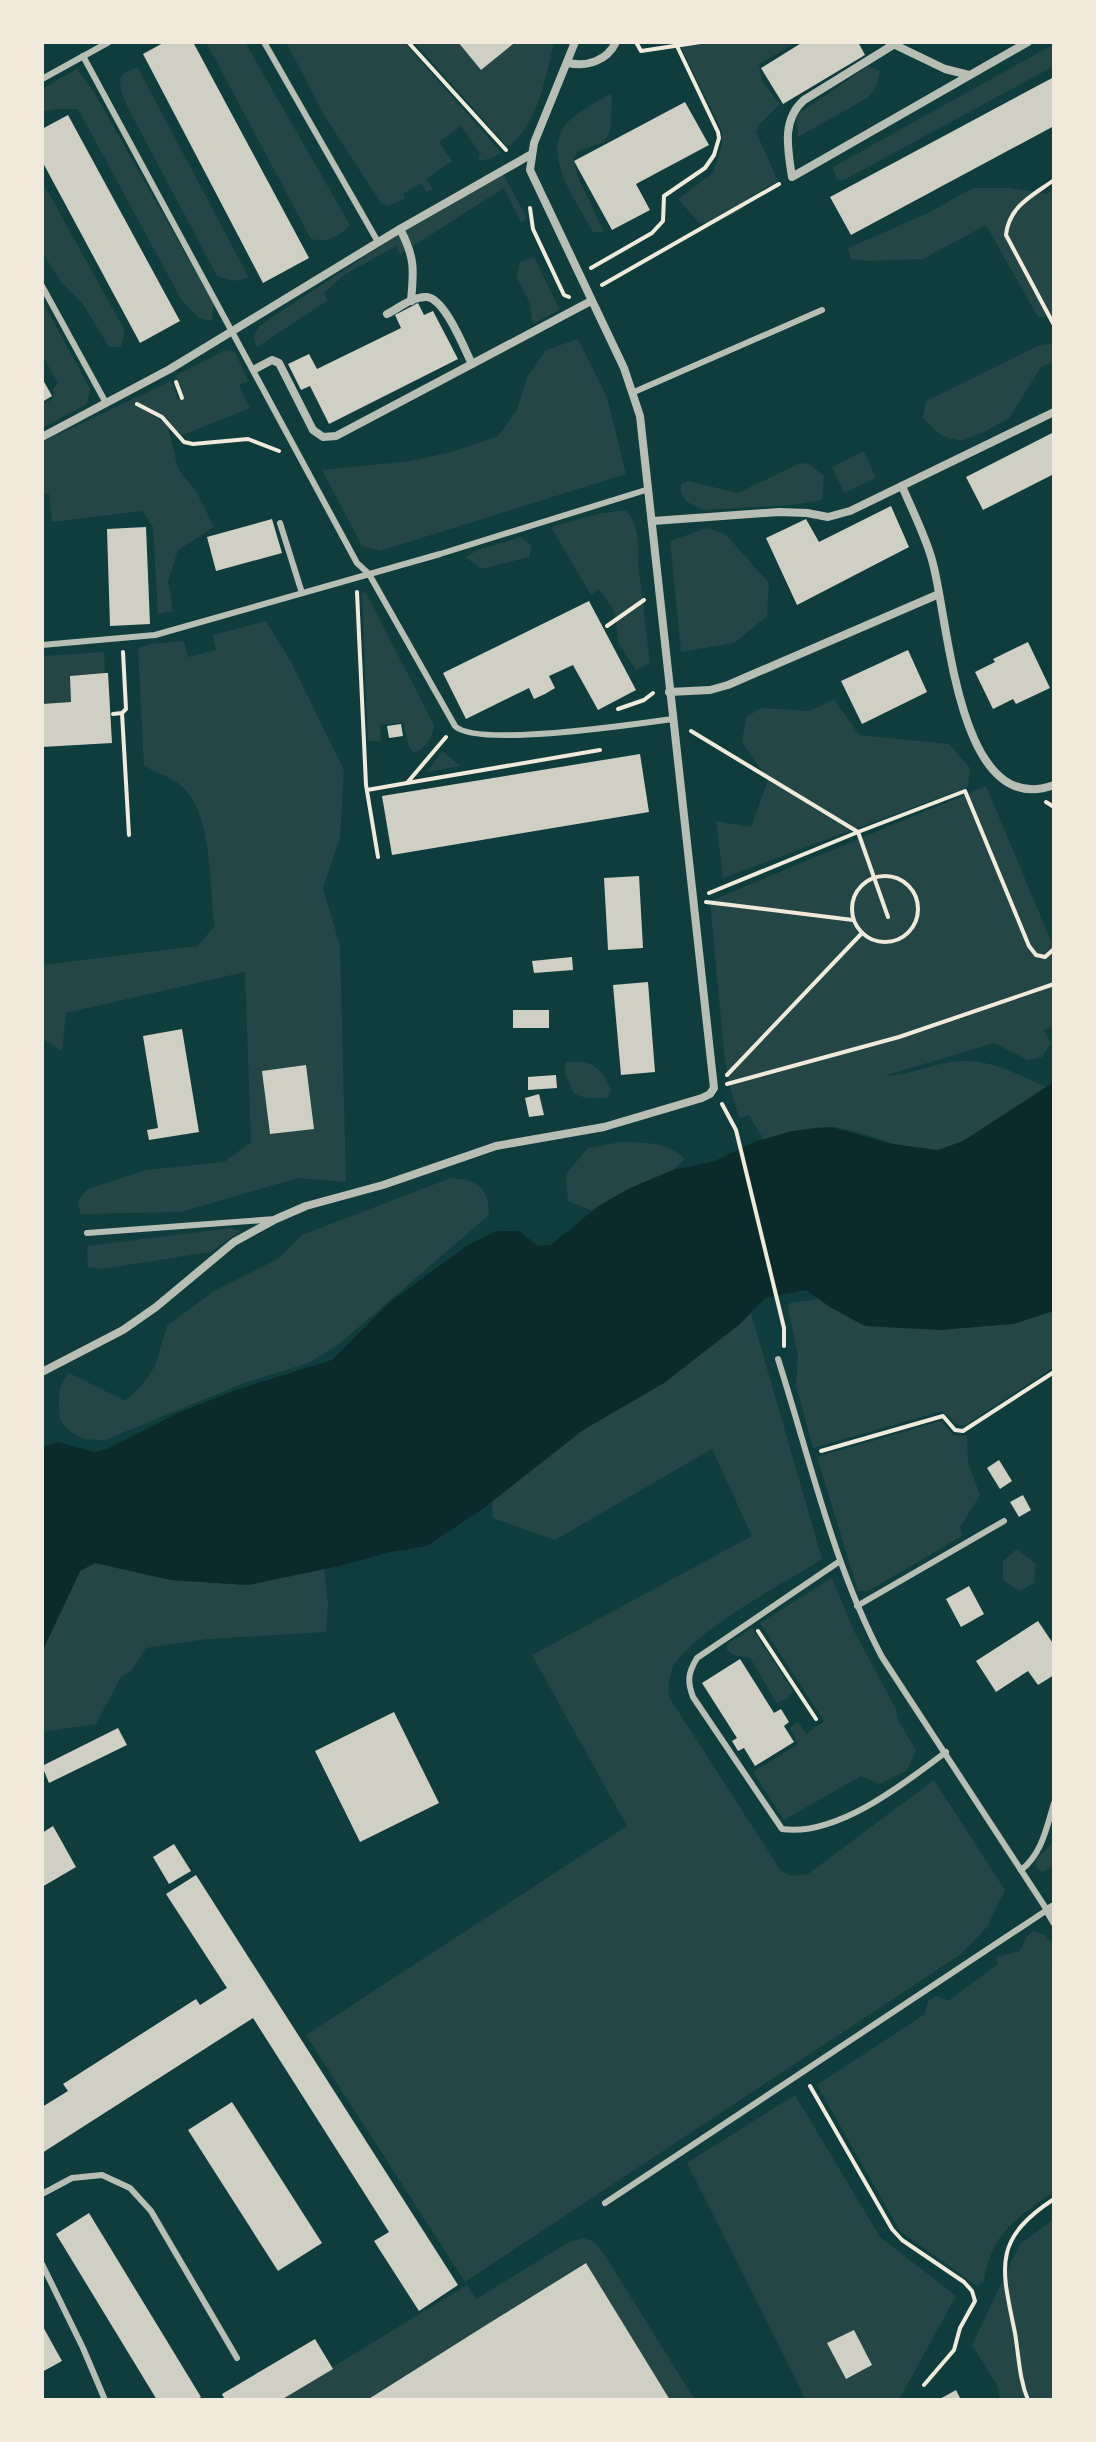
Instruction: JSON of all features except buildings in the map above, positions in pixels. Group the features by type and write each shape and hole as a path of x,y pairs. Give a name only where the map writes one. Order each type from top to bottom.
{"street":[{"path":"42,1372 123,1330 156,1307 234,1242 306,1206 383,1185 496,1146 604,1127 702,1098 714,1088 642,430 634,392 530,174 530,155 575,42"},
{"path":"568,63 584,65 595,62 605,57 616,42"},
{"path":"970,75 945,69 891,43 804,100 794,111 788,127 792,177 1028,42"},
{"path":"42,437 234,331 378,242 530,155"},
{"path":"400,229 410,248 415,268 411,301"},
{"path":"387,314 411,301 430,297 441,303 472,364"},
{"path":"255,369 272,360 279,363 313,430 323,437 336,436 591,301"},
{"path":"653,521 779,512 828,517 850,511 1054,412"},
{"path":"902,486 932,559 965,713 990,770 1009,786 1027,790 1054,785"},
{"path":"669,692 710,690 739,681 939,594"},
{"path":"1050,1908 1054,1922"}],"lane":[{"path":"42,79 109,42"},
{"path":"264,42 378,242"},
{"path":"83,56 255,369 357,563 369,574 460,732 475,735 560,732 672,719"},
{"path":"42,286 106,403"},
{"path":"634,392 822,310"},
{"path":"42,645 155,635 357,578 649,489"},
{"path":"280,523 302,593"},
{"path":"87,1233 276,1219"},
{"path":"605,2203 1050,1908 1021,1870 882,1657 857,1606 840,1561 778,1359"},
{"path":"857,1606 1004,1521"},
{"path":"840,1561 697,1658 689,1671 688,1683 693,1697 782,1829 795,1831 866,1808 946,1752"},
{"path":"1021,1870 1040,1846 1054,1803"},
{"path":"42,2194 72,2178 102,2175 130,2188 151,2211 237,2358"},
{"path":"42,2264 105,2400"}],"path":[{"path":"408,42 509,154"},
{"path":"636,42 641,51 701,42"},
{"path":"579,275 652,233 663,221 664,196 705,168 714,155 718,132 677,46"},
{"path":"600,286 792,177"},
{"path":"1054,180 1015,209 1008,219 1006,235 1054,325"},
{"path":"530,203 533,229 564,295 574,299 578,307"},
{"path":"121,395 162,417 184,442 193,444 248,439 280,451"},
{"path":"357,578 367,790 378,857"},
{"path":"607,626 647,598 648,613"},
{"path":"122,638 126,705 122,713 129,835"},
{"path":"616,710 644,700 655,686"},
{"path":"113,714 122,713"},
{"path":"672,719 858,832 888,917"},
{"path":"407,783 455,726"},
{"path":"367,790 600,750"},
{"path":"692,900 965,791 1029,946 1036,955 1045,957 1054,949"},
{"path":"874,878 895,878 913,891 918,911 910,931 892,942 871,939 862,933 854,920 852,910 858,890 874,878"},
{"path":"692,900 854,920"},
{"path":"714,1088 862,933"},
{"path":"714,1088 899,1037 1054,984"},
{"path":"714,1088 736,1130 784,1328"},
{"path":"809,1455 943,1416 955,1430 963,1431 1054,1372"},
{"path":"752,1621 816,1719"},
{"path":"802,2073 892,2229 902,2240 964,2282 972,2291 975,2301 960,2328 954,2350 924,2385"},
{"path":"1028,2400 1021,2382 1004,2275 1006,2251 1025,2221 1054,2199"}],"shaded area":[{"path":"206,42 245,42 350,225 341,233 323,240 311,239"},
{"path":"286,42 404,42 501,152 481,161 478,158 480,153 461,126 439,142 452,161 426,179 433,189 426,192 421,183 403,194 405,199 387,206 381,203 324,115"},
{"path":"414,42 458,42 481,70 511,42 554,42 534,113 518,138 508,147"},
{"path":"727,42 798,42 759,64 762,81 780,104 756,132 778,181 745,200 743,209 716,223 699,223 678,199 713,173 722,145 722,131 681,47"},
{"path":"1054,44 1054,66 844,180 837,180 833,167"},
{"path":"868,66 880,71 877,85 869,97 798,137 796,117"},
{"path":"138,68 249,278 232,281 217,276 127,106 121,77"},
{"path":"77,69 95,94 214,304 212,321 199,318 181,299 78,109 42,112 42,89"},
{"path":"610,94 610,132 604,142 578,151 573,159 578,177 604,232 593,232 565,181 560,167 559,140 572,118"},
{"path":"502,172 527,218 521,223 504,188 413,246 405,231"},
{"path":"42,181 125,331 121,347 109,347 83,304 61,282 42,252"},
{"path":"973,188 1009,188 1047,194 1054,188 1054,317 1038,317 986,225 923,259 851,259 848,248 926,214"},
{"path":"399,234 407,250 400,254 396,246 344,275 324,293 327,301 257,347 255,333 265,322"},
{"path":"534,257 560,310 533,324 529,301 517,278 520,262"},
{"path":"42,300 90,389 87,404 42,428 42,405 54,398 53,388 58,384 42,354"},
{"path":"578,339 607,397 626,474 380,551 362,546 322,470 411,461 455,451 498,436 517,410 527,377 546,350"},
{"path":"1054,343 1054,362 1041,367 1009,418 961,441 942,436 923,418 926,401 1040,345"},
{"path":"226,350 235,352 248,381 239,385 250,408 183,435 168,427 178,469 196,491 214,527 178,550 168,582 173,611 158,614 153,527 143,511 52,522 49,494 42,494 42,442 171,381 178,399 183,398 175,376"},
{"path":"864,451 876,478 844,493 832,467"},
{"path":"808,463 824,476 822,500 703,510 687,502 681,493 681,484 688,481 738,493 798,464"},
{"path":"626,510 637,536 650,663 636,670 619,644 614,611 599,589 591,595 551,527"},
{"path":"707,528 725,534 769,583 767,616 734,643 681,652 670,541"},
{"path":"521,537 532,546 529,557 482,569 465,557 478,550"},
{"path":"362,592 366,593 434,725 428,742 414,753 409,747 403,722 380,725 381,741 368,741"},
{"path":"266,621 291,662 344,770 340,838 323,888 340,946 346,1182 298,1178 181,1212 81,1214 77,1202 88,1189 146,1170 224,1162 251,1142 245,972 66,1013 62,1051 42,1038 42,965 197,946 215,926 205,834 193,800 183,787 144,766 138,648 184,641 188,657 216,650 213,635"},
{"path":"104,652 105,673 70,676 71,702 42,704 42,656"},
{"path":"834,699 859,735 949,744 970,768 968,787 723,878 716,821 751,827 768,780 742,742 746,717 761,708 810,711"},
{"path":"442,751 460,766 427,772"},
{"path":"986,786 1054,948 1054,1026 1044,1030 1051,1043 1042,1057 1028,1060 994,1043 884,1076 964,1061 1000,1067 1046,1087 979,1132 940,1150 914,1149 831,1127 805,1129 764,1140 749,1115 739,1118 729,1083 710,901"},
{"path":"566,1062 589,1063 599,1070 611,1090 607,1098 586,1098 574,1094 565,1073"},
{"path":"1054,1082 1054,1311 1013,1324 940,1330 865,1326 806,1290 765,1298 740,1324 664,1383 583,1430 484,1508 427,1546 248,1585 171,1580 95,1563 80,1571 42,1652 42,1447 58,1442 94,1452 107,1449 178,1413 239,1389 332,1360 389,1303 468,1245 497,1231 519,1231 538,1246 551,1245 597,1207 628,1189 673,1170 715,1161 754,1142 792,1131 831,1127 892,1144 938,1150 963,1141"},
{"path":"621,1142 663,1146 685,1159 673,1170 628,1189 592,1211 568,1201 566,1174 588,1148"},
{"path":"451,1178 480,1187 487,1198 489,1215 338,1345 308,1363 244,1383 105,1440 79,1437 60,1420 60,1388 69,1373 125,1401 142,1385 155,1366 167,1326 214,1291 279,1258 302,1235"},
{"path":"231,1228 240,1231 211,1252 101,1269 88,1267 87,1246"},
{"path":"820,1299 865,1326 934,1329 1013,1324 1054,1310 1054,1367 964,1426 956,1424 942,1411 813,1448 796,1385 798,1355 788,1309 790,1303"},
{"path":"751,1313 822,1559 724,1620 688,1648 672,1670 669,1697 781,1871 793,1876 808,1874 934,1780 1005,1890 987,1927 961,1954 465,2282 306,2035 627,1826 532,1655 752,1536 712,1449 555,1540 493,1518 492,1501 583,1430 664,1383"},
{"path":"941,1421 953,1435 967,1436 968,1463 980,1495 960,1527 962,1536 868,1591 858,1591 817,1457"},
{"path":"1017,1549 1036,1564 1034,1583 1019,1591 1003,1580 1003,1561"},
{"path":"95,1563 171,1580 248,1585 324,1569 328,1604 326,1632 208,1639 146,1648 131,1671 121,1677 96,1724 42,1732 42,1652 80,1571"},
{"path":"832,1578 854,1631 916,1751 907,1770 880,1784 861,1776 784,1820 753,1772 798,1744 790,1728 798,1722 806,1734 824,1721 760,1623"},
{"path":"752,1628 793,1691 788,1698 777,1703 750,1658 733,1655 727,1650 727,1644"},
{"path":"1054,1841 1054,1866 1042,1872 1037,1868 1036,1860"},
{"path":"1034,1931 1045,1935 1054,1946 1051,1964 1054,1969 1054,2192 1007,2229 993,2251 984,2281 977,2286 900,2231 817,2085 925,2014 928,2001 937,1996 948,2001 998,1964 996,1957 1020,1951 1027,1936"},
{"path":"795,2095 880,2237 956,2296 899,2400 806,2400 687,2163"},
{"path":"1054,2219 1054,2400 1000,2400 998,2387 972,2345 1020,2244"},
{"path":"584,2238 594,2242 604,2254 695,2400 670,2400 585,2263 367,2400 279,2400 467,2285 476,2299 569,2242"}]}
